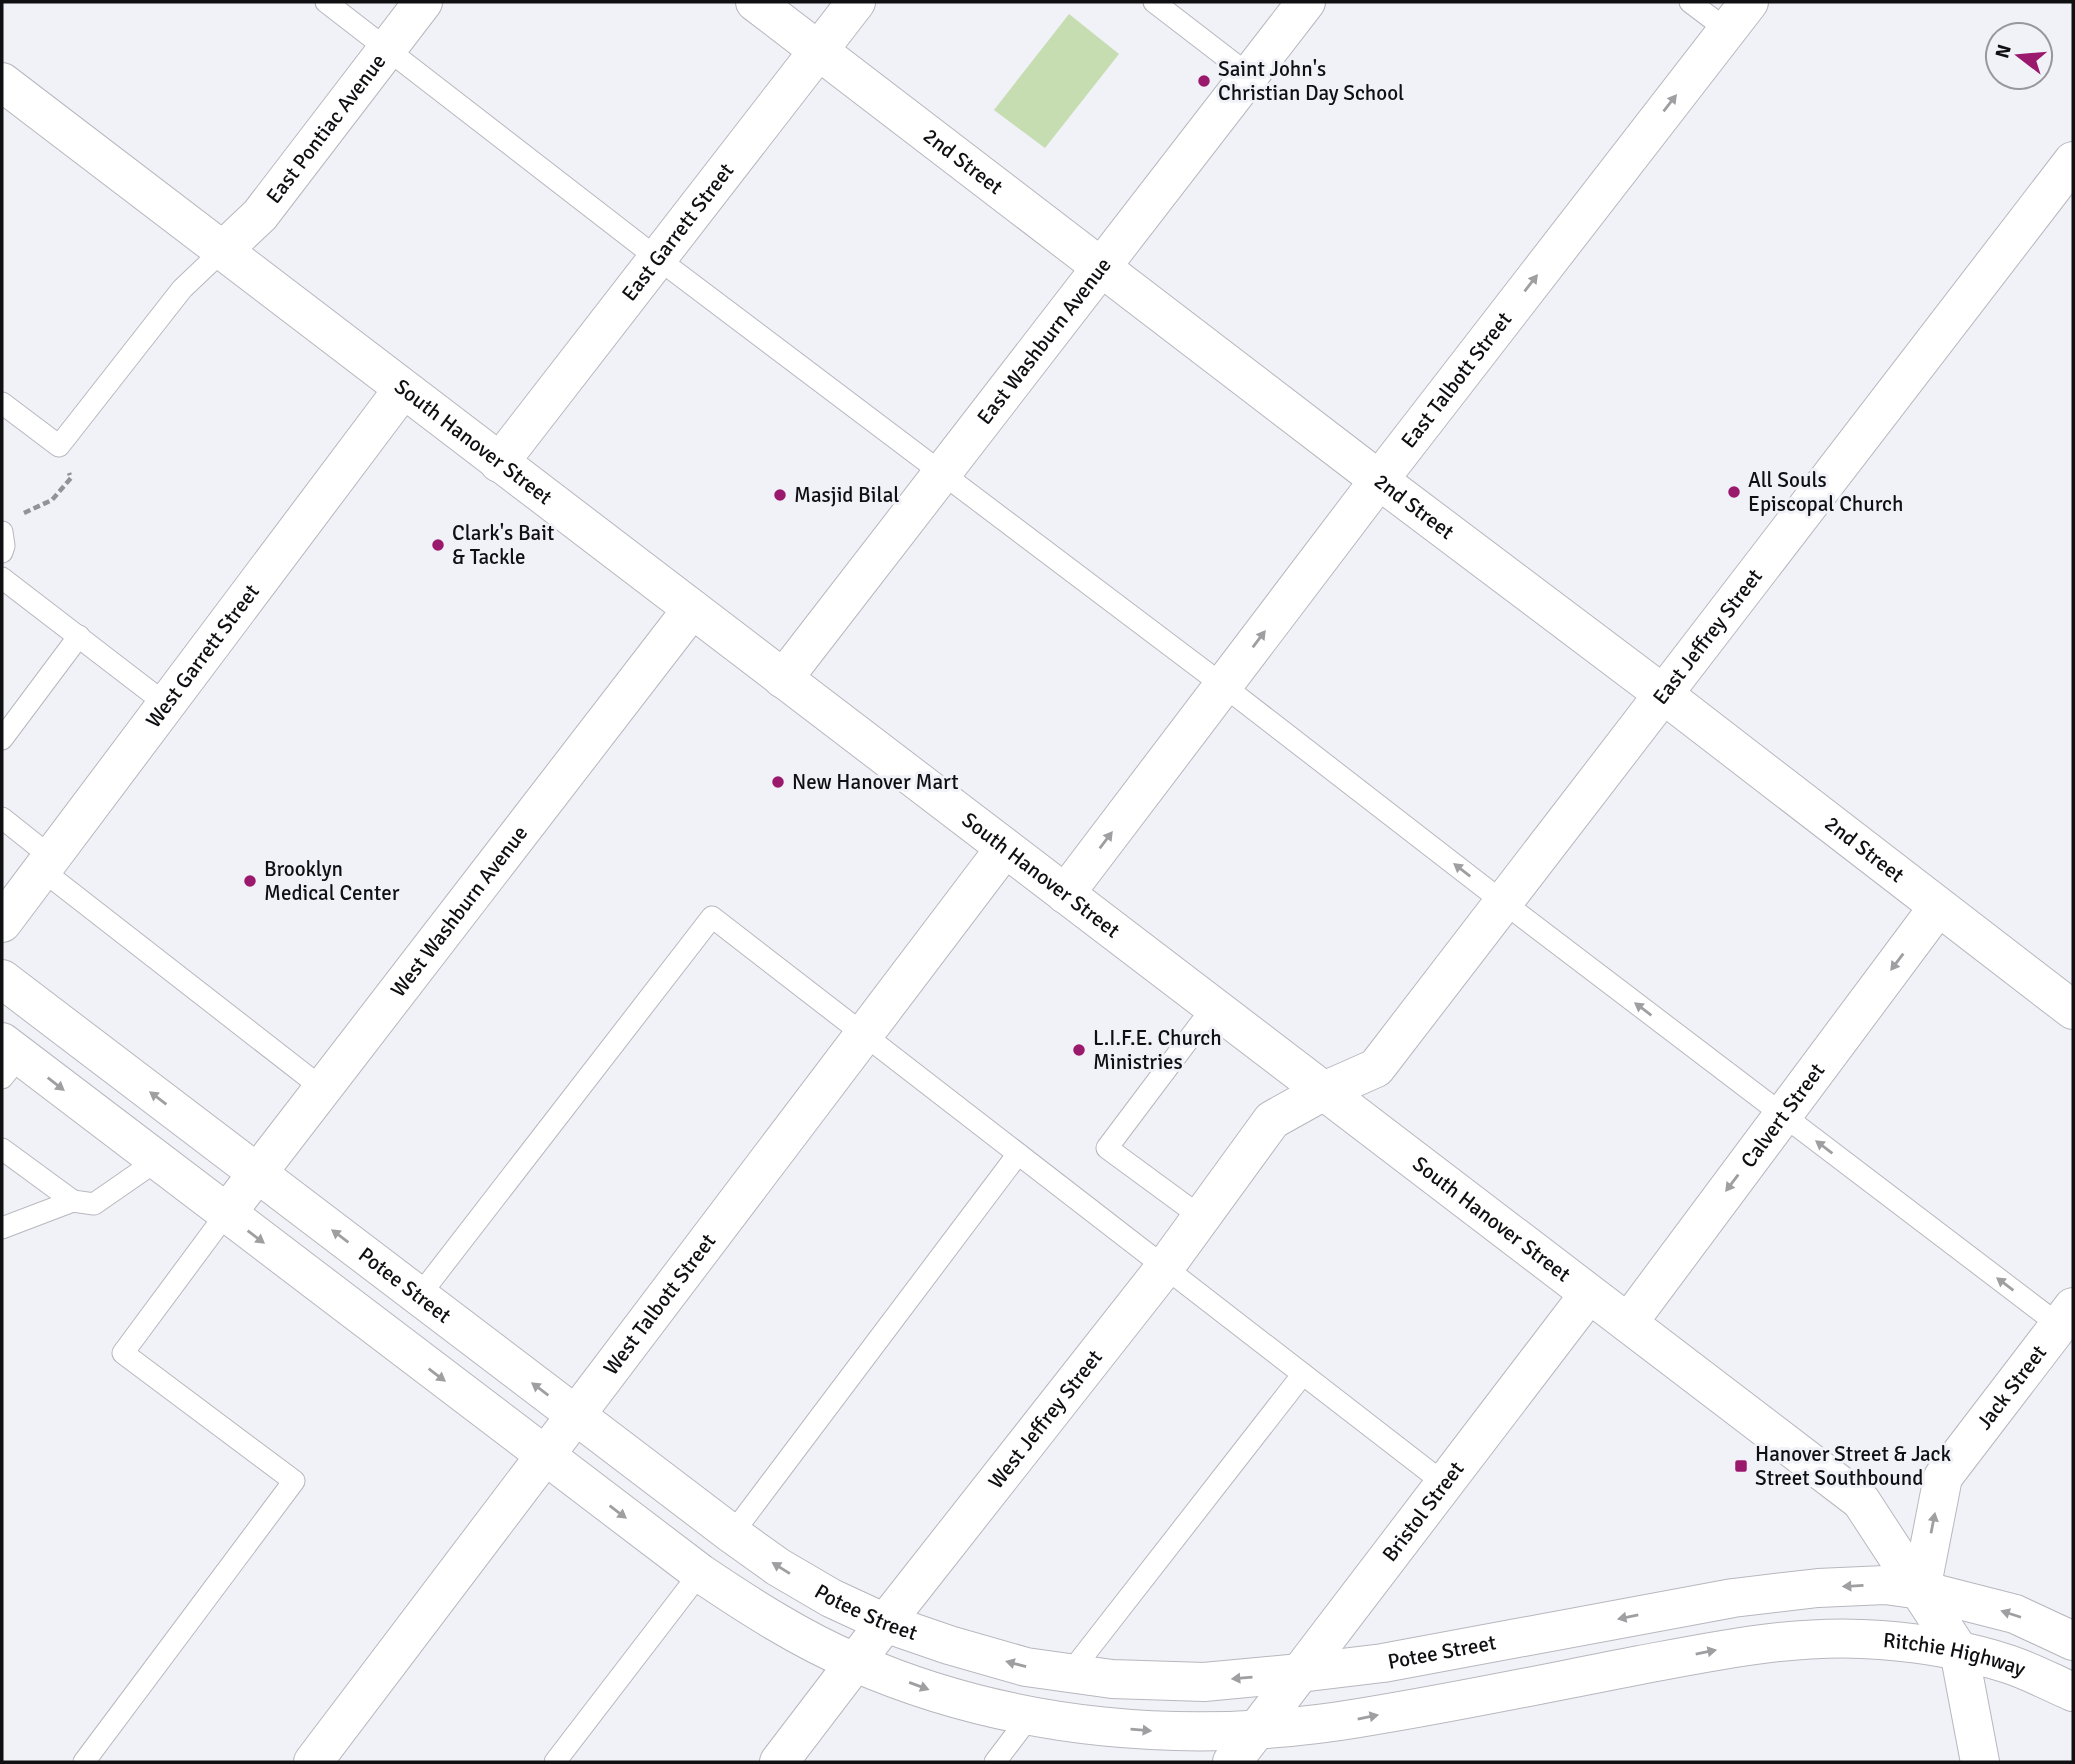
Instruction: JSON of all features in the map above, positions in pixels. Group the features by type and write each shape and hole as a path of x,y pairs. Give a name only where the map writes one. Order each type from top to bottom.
{"street":[{"name":"East Pontiac Avenue","path":"222,251 260,215 423,2"},
{"name":"2nd Street","path":"755,2 2073,1010"},
{"name":"East Garrett Street","path":"499,463 856,2"},
{"name":"East Washburn Avenue","path":"783,679 1306,2"},
{"name":"East Talbott Street","path":"1065,894 1379,480 1738,16"},
{"name":"South Hanover Street","path":"6,93 222,251 1861,1501 1959,1651"},
{"name":"East Jeffrey Street","path":"1324,1091 1376,1068 2073,161"},
{"name":"West Garrett Street","path":"2,923 403,389"},
{"name":"West Washburn Avenue","path":"226,1214 692,609"},
{"name":"West Talbott Street","path":"313,1762 1005,848"},
{"name":"Calvert Street","path":"1628,1323 1938,907"},
{"name":"Potee Street","path":"2,979 778,1567 831,1598 885,1623 949,1645 1026,1667 1112,1679 1204,1682 1382,1663 1733,1598 1818,1588 1885,1585 1921,1590"},
{"path":"8,1059 156,1161 700,1573 750,1606 855,1663 933,1691 1030,1716 1096,1726 1168,1732 1257,1730"},
{"name":"West Jeffrey Street","path":"779,1762 1165,1267 1272,1120 1324,1091"},
{"name":"Bristol Street","path":"1232,1762 1589,1294"},
{"name":"Jack Street","path":"1921,1590 1942,1477 2066,1316"},
{"path":"1921,1590 2015,1614 2073,1641"},
{"name":"Ritchie Highway","path":"1257,1730 1357,1719 1743,1645 1829,1637 1884,1640 1959,1651 2010,1664 2073,1692"},
{"path":"1959,1651 1980,1762"}],"lane":[{"path":"326,2 388,47 657,258 1224,685 1783,1115 2066,1316"},
{"path":"1154,2 1249,75"},
{"path":"1689,2 1738,16"},
{"path":"2,403 59,446 182,289 222,251"},
{"path":"2,532 2,552"},
{"path":"2,578 166,704"},
{"path":"2,739 79,636"},
{"path":"2,818 46,863 322,1087"},
{"path":"419,1296 712,916 1445,1484"},
{"path":"1201,1217 1107,1148 1213,1007"},
{"path":"2,1149 73,1201 94,1204 156,1161"},
{"path":"732,1534 1018,1154"},
{"path":"2,1228 73,1201"},
{"path":"83,1762 293,1481 123,1353 226,1214"},
{"path":"1070,1673 1303,1374"},
{"path":"555,1762 700,1573"},
{"path":"995,1762 1030,1716"}],"path":[{"path":"19,516 51,500 71,478 59,446"}],"green space":[{"path":"1069,14 1119,54 1045,148 994,110"}],"place":[{"name":"Saint John's Christian Day School","path":"1204,81"},
{"name":"All Souls Episcopal Church","path":"1734,492"},
{"name":"Masjid Bilal","path":"780,495"},
{"name":"Clark's Bait & Tackle","path":"438,545"},
{"name":"New Hanover Mart","path":"778,782"},
{"name":"Brooklyn Medical Center","path":"250,881"},
{"name":"L.I.F.E. Church Ministries","path":"1079,1050"},
{"name":"Hanover Street & Jack Street Southbound","path":"1741,1466"}]}
